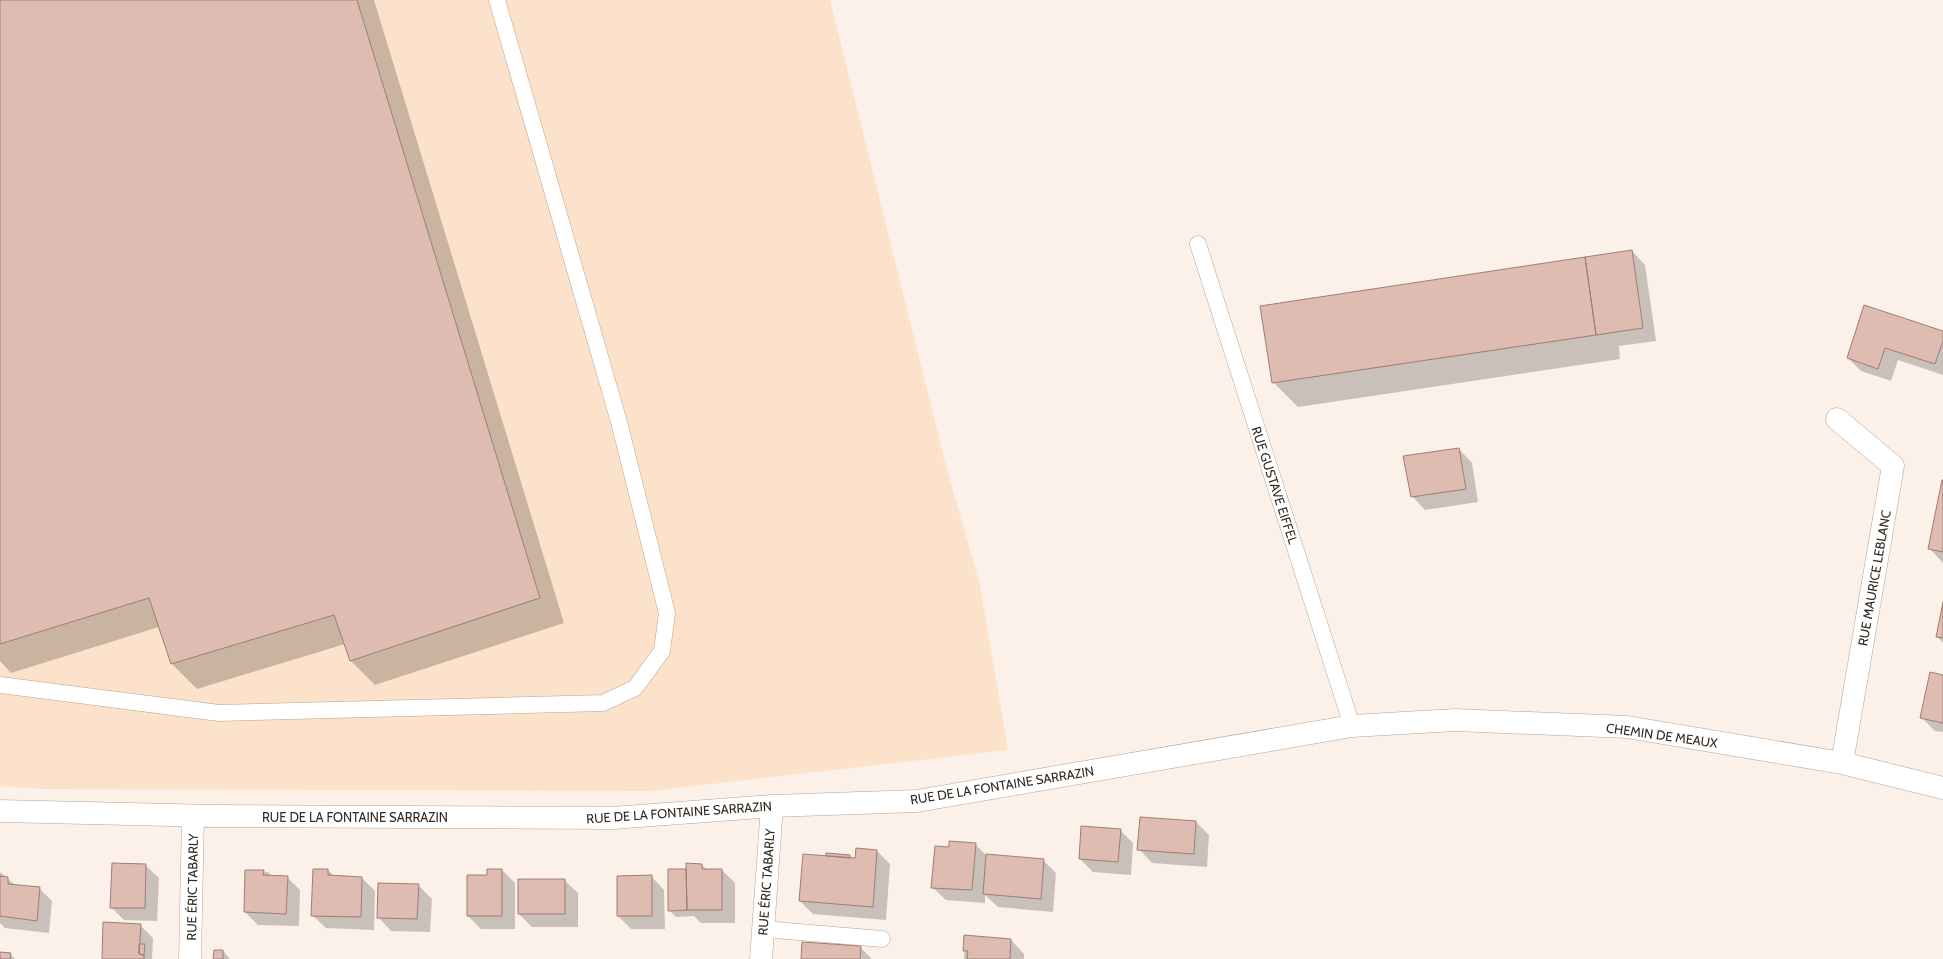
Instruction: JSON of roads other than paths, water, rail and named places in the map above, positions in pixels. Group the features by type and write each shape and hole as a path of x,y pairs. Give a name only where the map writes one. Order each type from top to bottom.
{"street":[{"name":"RUE MAURICE LEBLANC","path":"1837,419 1893,466 1842,763"},
{"name":"CHEMIN DE MEAUX","path":"1352,726 1455,720 1627,727 1842,763 1943,788"},
{"name":"RUE DE LA FONTAINE SARRAZIN","path":"0,811 193,816 613,818 772,806 917,801 1352,726"},
{"name":"RUE ÉRIC TABARLY","path":"761,959 772,806"},
{"name":"RUE ÉRIC TABARLY","path":"190,959 193,816"}],"lane":[{"path":"0,685 219,713 603,703 635,688 662,652 666,613 650,542 619,422 497,0"},
{"name":"RUE GUSTAVE EIFFEL","path":"1198,244 1352,726"},
{"path":"763,928 882,939"}]}
